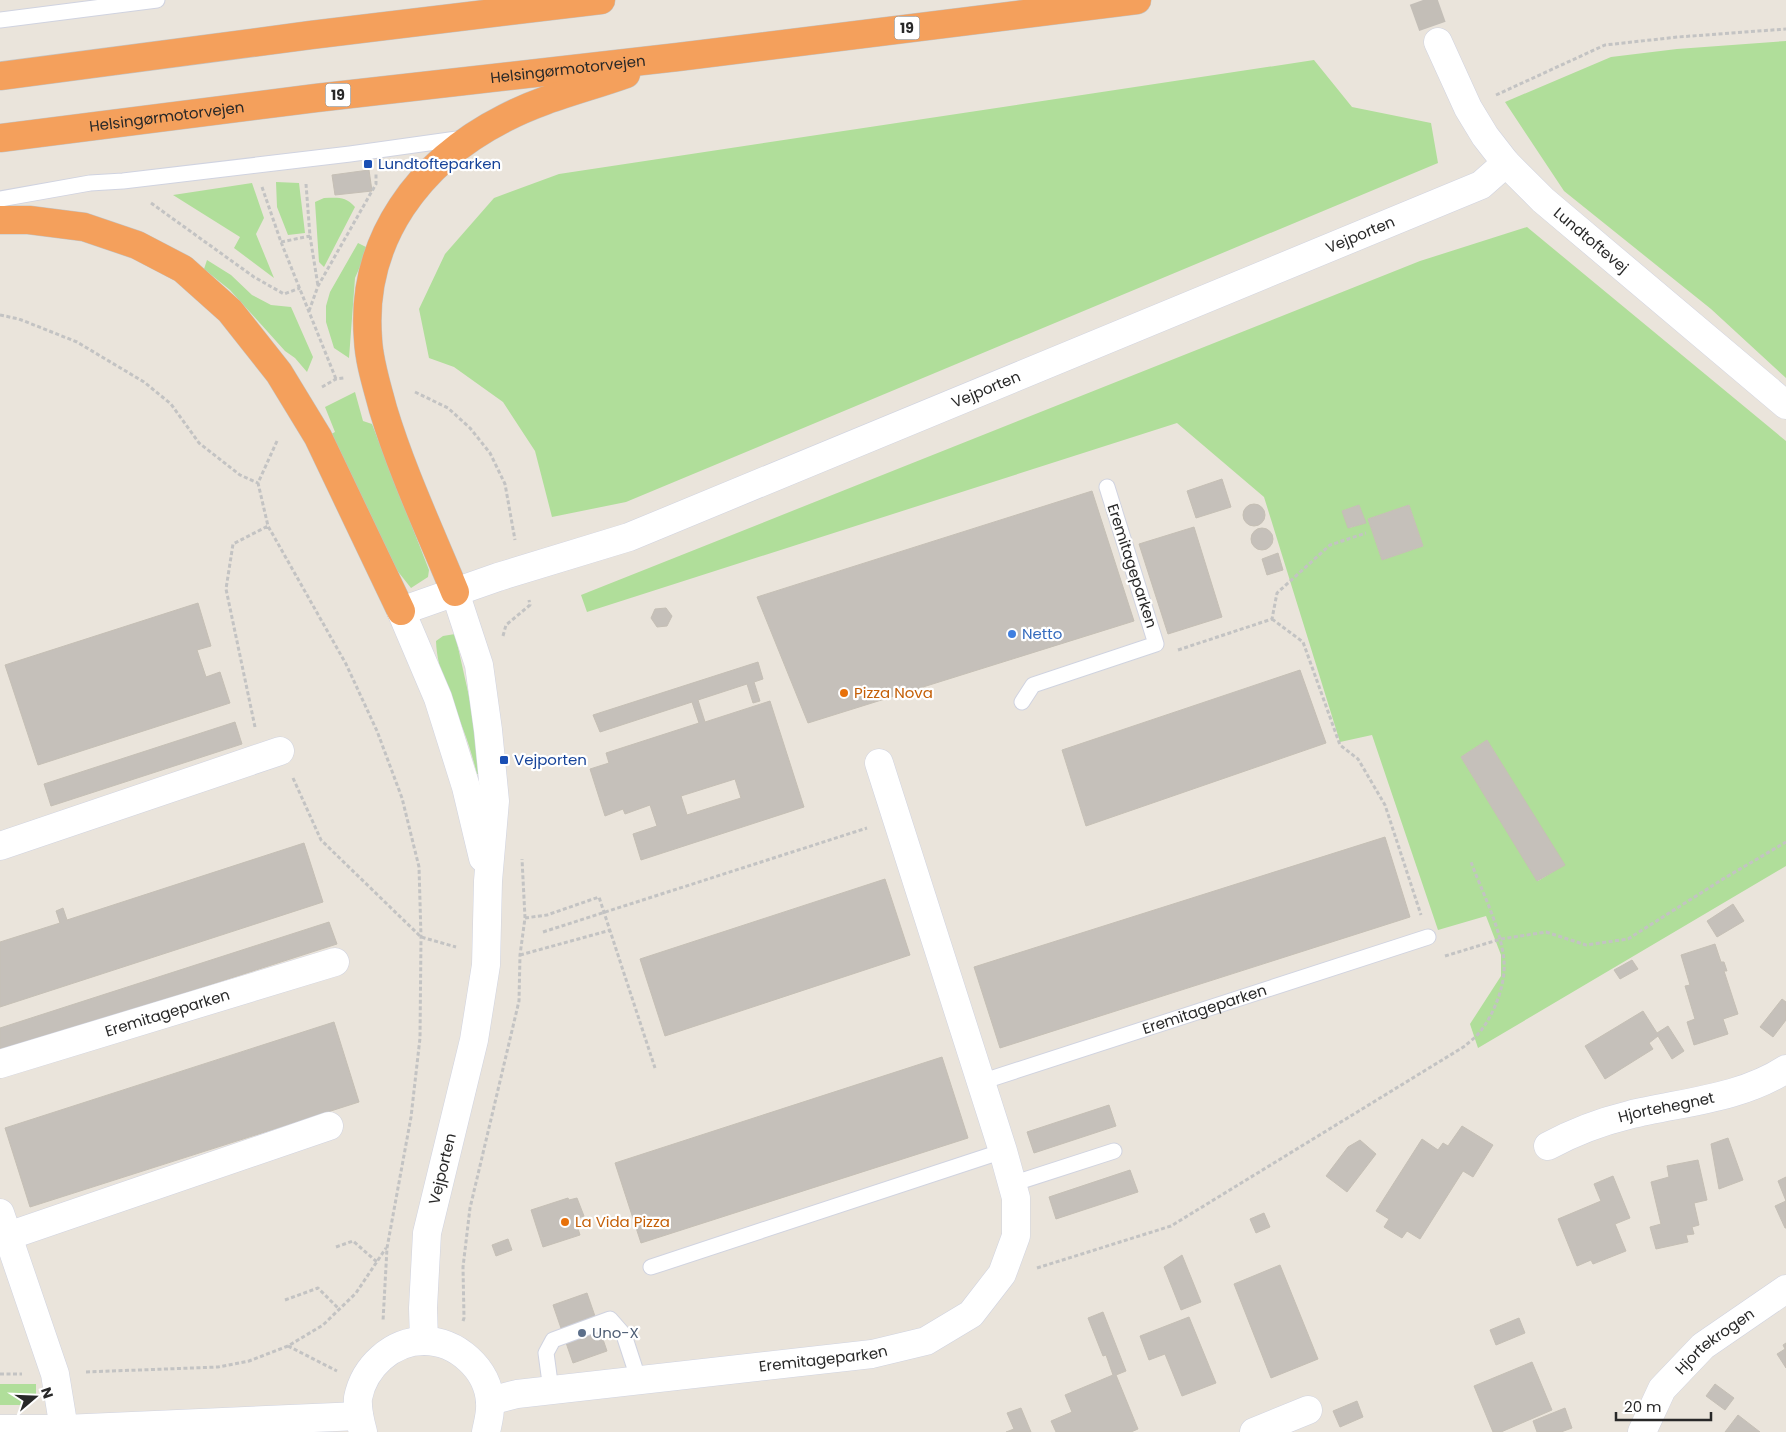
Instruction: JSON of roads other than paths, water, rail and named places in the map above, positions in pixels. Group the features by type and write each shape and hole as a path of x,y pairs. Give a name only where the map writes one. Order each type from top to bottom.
{"highway":[{"path":"0,76 311,35 601,0"},
{"name":"Helsingørmotorvejen","path":"0,138 316,98 678,57 1137,0"},
{"path":"456,592 396,449 372,368 368,338 368,308 372,279 377,260 392,223 408,197 427,174 470,138 506,117 544,102 678,57"},
{"path":"0,220 29,220 84,227 137,245 183,269 230,311 279,373 318,438 401,611"}],"street":[{"name":"Lundtoftevej","path":"1438,42 1468,108 1485,136 1506,163 1543,200 1786,405"},
{"name":"Vejporten","path":"488,882 466,787 438,698 401,611 520,570 639,533 1480,185 1506,163"},
{"name":"Vejporten","path":"424,1341 423,1308 427,1233 474,1040 486,966 488,882 495,801 479,665 456,592"},
{"path":"0,846 271,754"},
{"name":"Eremitageparken","path":"490,1401 517,1394 872,1354 926,1341 970,1314 1002,1274 1016,1236 1016,1198 1003,1151 879,763"},
{"name":"Eremitageparken","path":"0,1064 335,962"},
{"name":"Hjortehegnet","path":"1548,1146 1576,1131 1629,1115 1687,1104 1748,1088 1786,1069"},
{"path":"64,1429 55,1374 4,1225 329,1126"},
{"name":"Hjortekrogen","path":"1642,1432 1662,1389 1703,1346 1786,1289"},
{"path":"0,1429 361,1424 358,1400 362,1384 374,1364 391,1350 407,1343 424,1341 438,1342 452,1347 471,1360 484,1379 490,1401 490,1418 486,1432"},
{"path":"1254,1432 1308,1410"}],"lane":[{"path":"0,20 157,0"},
{"path":"0,199 90,183 123,181 470,138"},
{"name":"Eremitageparken","path":"1022,702 1033,685 1156,644 1107,487"},
{"name":"Eremitageparken","path":"981,1082 1428,937"},
{"path":"651,1267 1003,1151"},
{"path":"1012,1184 1114,1151"},
{"path":"551,1390 546,1353 553,1340 610,1318 624,1334 639,1380"}],"tunnel":[{"path":"1423,0 1438,42"}],"place":[{"name":"Lundtofteparken","path":"368,164"},
{"name":"Netto","path":"1012,634"},
{"name":"Pizza Nova","path":"844,693"},
{"name":"Vejporten","path":"504,760"},
{"name":"La Vida Pizza","path":"565,1222"},
{"name":"Uno-X","path":"582,1333"}]}
